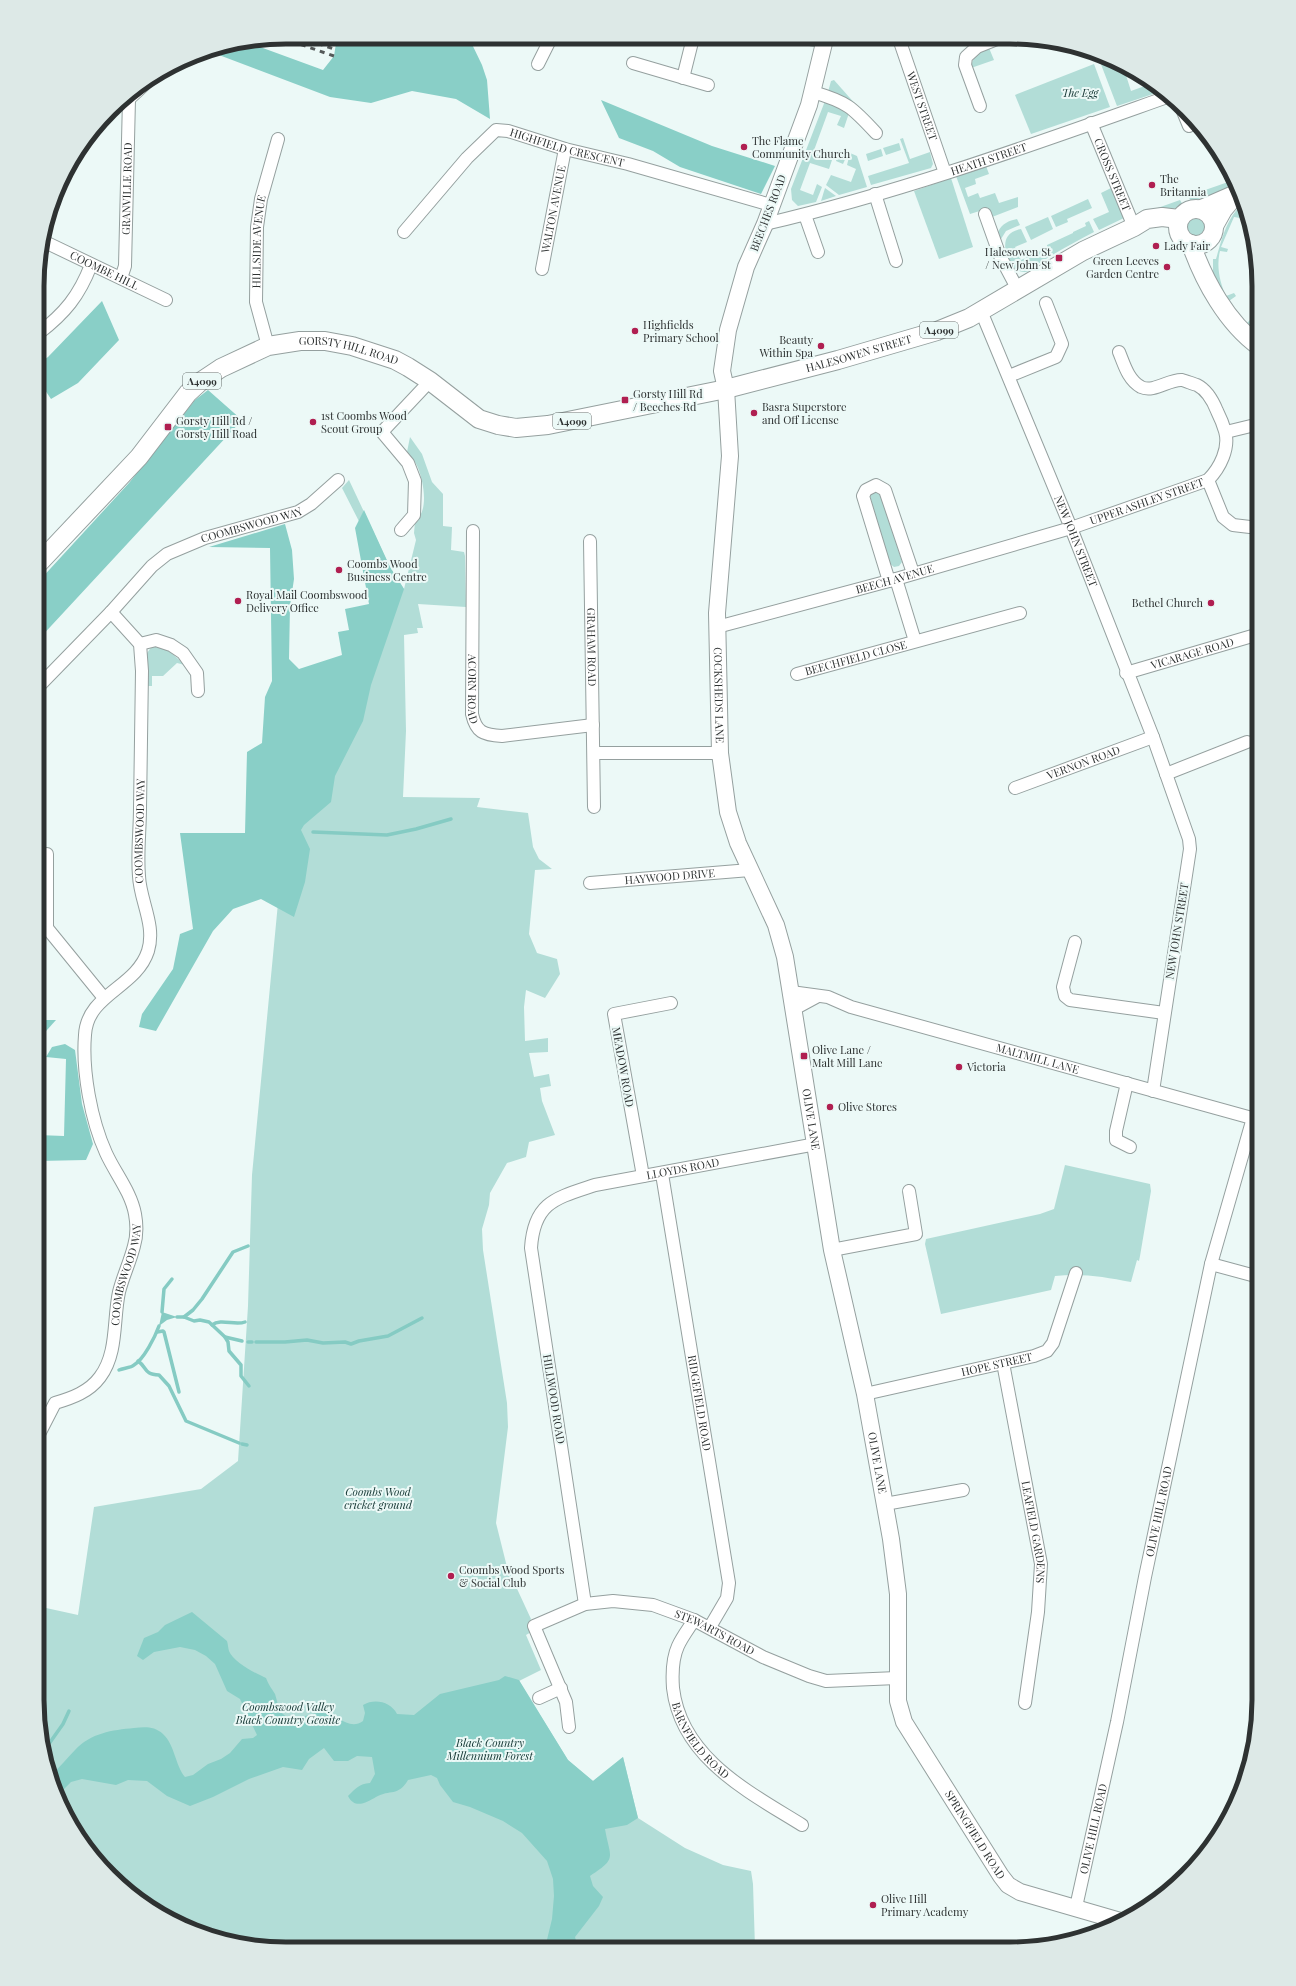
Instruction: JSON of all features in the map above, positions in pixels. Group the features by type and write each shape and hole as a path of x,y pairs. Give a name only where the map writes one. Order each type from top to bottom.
{"main road":[{"path":"1198,239 1178,231 1179,219 1186,211 1199,209 1207,213 1212,219 1198,239 1197,261 1225,311 1238,328 1252,340"},
{"name":"HALESOWEN STREET","path":"726,389 838,360 937,331 981,311 1083,251 1151,218 1179,219"},
{"name":"HALESOWEN STREET","path":"1134,227 1154,225 1172,232 1198,239"},
{"name":"GORSTY HILL ROAD","path":"44,559 139,457 188,393 200,382 221,368 268,346 310,341 324,341 352,346 395,360 430,381 479,419 498,425 516,428 548,425 726,389"}],"street":[{"path":"538,64 548,44"},
{"path":"683,78 692,44"},
{"name":"BEECHES ROAD","path":"726,389 722,371 728,330 746,267 765,224 813,92 824,44"},
{"name":"WEST STREET","path":"902,44 945,173"},
{"path":"980,106 965,65 966,57 977,47 984,44"},
{"path":"633,63 708,85"},
{"path":"813,92 837,99 853,108 876,133"},
{"name":"HEATH STREET","path":"765,224 805,215 945,173 1163,98"},
{"name":"GRANVILLE ROAD","path":"121,278 125,266 127,103"},
{"path":"1187,121 1189,126"},
{"name":"CROSS STREET","path":"1090,123 1134,227"},
{"name":"HIGHFIELD CRESCENT","path":"404,232 467,158 496,130 508,131 565,149 628,164 771,205"},
{"name":"HILLSIDE AVENUE","path":"268,346 256,302 257,227 262,199 278,139"},
{"name":"WALTON AVENUE","path":"542,268 565,149"},
{"path":"875,194 896,261"},
{"path":"1199,209 1234,194"},
{"path":"1198,239 1235,197"},
{"path":"985,214 1000,256 1018,290"},
{"path":"805,215 818,252"},
{"name":"COOMBE HILL","path":"48,243 166,300"},
{"path":"44,329 73,301 84,284 91,265"},
{"path":"1009,376 1056,358 1062,344 1046,303"},
{"name":"NEW JOHN STREET","path":"981,311 1071,528 1152,737 1189,839 1190,849 1153,1090"},
{"path":"1119,352 1127,372 1142,388 1153,388 1167,382 1182,380 1198,386 1213,401 1226,432 1252,426"},
{"path":"401,530 414,515 415,480 408,463 382,432 430,381"},
{"name":"COCKSHEDS LANE","path":"726,389 730,456 717,627 720,752 728,812 738,843 776,925 786,957 791,991"},
{"name":"UPPER ASHLEY STREET","path":"1071,528 1208,480 1216,471 1222,460 1225,448 1226,432"},
{"name":"COOMBSWOOD WAY","path":"44,681 111,612 152,566 166,554 210,536 298,512 311,504 338,480"},
{"path":"1208,480 1223,517 1233,526 1250,527"},
{"name":"BEECHFIELD CLOSE","path":"913,573 885,490 876,485 866,490 863,496 915,641"},
{"name":"BEECH AVENUE","path":"717,627 893,580 1071,528"},
{"name":"ACORN ROAD","path":"473,531 472,714 474,723 480,731 489,735 502,736 593,725"},
{"name":"GRAHAM ROAD","path":"590,541 594,807"},
{"path":"111,612 140,644 156,640 171,645 183,653 197,673 198,691"},
{"name":"BEECHFIELD CLOSE","path":"797,674 915,641 1020,614"},
{"name":"VICARAGE ROAD","path":"1126,673 1252,636"},
{"name":"COOMBSWOOD WAY","path":"44,1425 56,1403 74,1397 90,1388 100,1377 108,1362 114,1341 115,1311 122,1278 135,1246 137,1229 135,1212 105,1152 90,1104 84,1034 89,1014 104,998 132,976 141,965 148,951 150,935 139,877 142,671 140,644"},
{"name":"VERNON ROAD","path":"1015,788 1152,737"},
{"path":"1166,774 1247,742"},
{"path":"594,753 720,752"},
{"path":"47,854 46,928 104,998"},
{"name":"HAYWOOD DRIVE","path":"590,883 750,870"},
{"path":"1074,942 1063,987 1065,996 1070,1000 1164,1013"},
{"name":"MALTMILL LANE","path":"791,991 828,997 851,1007 1252,1118"},
{"name":"OLIVE LANE","path":"791,991 832,1250 865,1394 885,1504 898,1591 899,1635 897,1678"},
{"path":"794,1009 818,996"},
{"name":"MEADOW ROAD","path":"643,1176 614,1014 671,1004"},
{"path":"1127,1083 1116,1131 1116,1140 1130,1146"},
{"name":"OLIVE HILL ROAD","path":"1076,1907 1117,1722 1145,1577 1211,1264 1252,1132"},
{"name":"LLOYDS ROAD","path":"554,1202 568,1194 595,1185 662,1174 816,1144"},
{"name":"RIDGEFIELD ROAD","path":"662,1174 729,1583 727,1598 710,1627"},
{"path":"832,1250 916,1234 909,1191"},
{"name":"HILLWOOD ROAD","path":"554,1202 546,1206 537,1218 532,1230 531,1248 585,1604"},
{"path":"1211,1264 1252,1275"},
{"name":"HOPE STREET","path":"865,1394 1003,1363 1047,1351 1053,1343 1076,1273"},
{"name":"LEAFIELD GARDENS","path":"1003,1363 1041,1564 1038,1612 1025,1703"},
{"path":"885,1504 963,1490"},
{"name":"STEWARTS ROAD","path":"561,1688 534,1626 585,1604 613,1601 654,1605 694,1620 710,1627 763,1657 809,1676 826,1680 897,1678"},
{"name":"BARNFIELD ROAD","path":"694,1620 678,1646 673,1663 672,1677 674,1696 680,1715 687,1729 709,1760 725,1776 802,1825"},
{"name":"SPRINGFIELD ROAD","path":"897,1678 898,1701 904,1722 1008,1885 1020,1892 1113,1919"},
{"path":"539,1698 561,1688 566,1702 569,1727"}],"green space":[{"path":"336,44 472,44 487,80 490,119 456,99 412,91 371,103 330,97 217,54 257,46 323,70 334,56"},
{"path":"989,48 994,60 971,68 977,55"},
{"path":"1100,61 1125,73 1131,91 1146,86 1156,93 1117,106"},
{"name":"The Egg","path":"1094,64 1110,107 1031,134 1015,95"},
{"path":"834,80 857,106 828,92 831,81"},
{"path":"601,100 712,146 775,166 761,194 680,167 653,151 619,138"},
{"path":"825,101 849,113 844,128 837,125 841,116 828,112 813,153 832,160 829,169 810,163 800,190 813,195 817,184 822,187 816,202 798,206 792,200 791,189"},
{"path":"903,138 910,159 930,152 933,164 931,168 871,185 868,176 909,163 900,139"},
{"path":"899,143 901,150 886,155 883,148"},
{"path":"881,149 883,156 868,161 866,154"},
{"path":"839,150 848,153 843,164 836,161"},
{"path":"850,153 857,156 867,187 839,195 826,185 831,175 851,182 856,169 847,165"},
{"path":"986,166 989,174 975,179 976,184 965,188 968,197 978,193 980,198 995,193 999,203 1018,197 1018,207 992,217 986,209 970,214 956,176"},
{"path":"951,178 973,247 939,259 914,191"},
{"path":"1228,182 1232,189 1191,201 1188,196"},
{"path":"825,188 836,196 821,201"},
{"path":"1111,188 1124,218 1099,230 1093,219 1109,212 1101,193"},
{"path":"1088,199 1092,208 1067,219 1068,222 1056,227 1051,216"},
{"path":"1180,200 1183,205 1168,211 1152,210"},
{"path":"1239,207 1242,218 1234,217 1221,247 1228,249 1227,252 1220,251 1218,263 1220,280 1226,296 1234,293 1236,296 1229,301 1241,318 1247,323 1252,318 1252,334 1241,325 1213,274 1213,259 1216,259 1225,230"},
{"path":"1196,212 1206,216 1210,226 1206,236 1196,240 1186,236 1182,226 1186,216"},
{"path":"1048,217 1053,229 1031,240 1025,227"},
{"path":"1017,219 1020,225 1006,231 1001,239 998,232 1002,226"},
{"path":"1089,221 1094,232 1052,255 1029,271 1020,271 1011,264 1005,246 1008,236 1014,231 1021,229 1027,242 1015,247 1021,260 1047,248 1047,245 1086,226 1085,223"},
{"path":"102,301 119,340 78,383 51,399 44,388 44,360"},
{"path":"208,390 242,420 44,634 44,576 129,483 195,400"},
{"name":"Coombswood Valley Black Country Geosite","path":"410,437 422,454 432,482 443,494 443,526 452,527 451,550 464,552 465,556 466,607 418,604 423,628 417,628 418,633 404,635 406,731 403,797 480,798 477,807 528,813 533,847 539,859 552,869 535,870 529,934 537,953 557,959 560,974 545,998 526,990 524,1007 525,1041 548,1038 548,1052 529,1053 534,1077 549,1074 551,1086 540,1088 542,1101 555,1135 529,1142 526,1157 507,1163 490,1193 489,1205 482,1229 483,1250 507,1403 508,1427 496,1523 507,1567 531,1619 529,1622 533,1631 526,1635 541,1670 519,1681 568,1760 593,1781 623,1757 638,1818 685,1848 723,1865 751,1871 753,1884 755,1942 286,1942 254,1940 223,1934 193,1924 165,1910 126,1882 104,1860 76,1821 62,1793 52,1763 46,1732 44,1700 44,1608 78,1615 94,1507 201,1489 238,1461 248,1306 252,1175 278,903 281,888 349,680 374,630 369,541 342,488 349,480 390,567 404,589 416,540 414,533 415,522 422,511 424,504 422,481 418,468 407,452"},
{"path":"873,491 881,493 902,562 899,566 894,567 889,563 870,496"},
{"path":"364,510 390,567 404,589 371,685 363,721 335,776 331,802 304,825 301,830 310,849 305,882 294,917 261,899 233,909 213,931 156,1031 139,1027 142,1014 173,969 180,934 193,929 180,833 245,833 247,752 262,743 265,697 272,681 270,548 209,547 285,524 292,550 294,579 290,606 289,659 299,669 342,655 338,632 349,630 345,609 369,604 355,528"},
{"path":"152,646 168,650 185,665 177,663 163,676 152,676 152,686 148,686 145,656"},
{"path":"44,1020 56,1020 44,1033"},
{"path":"65,1044 75,1050 82,1104 93,1144 86,1160 44,1161 44,1135 64,1136 66,1059 46,1057 52,1047"},
{"path":"1065,1165 1150,1184 1151,1191 1140,1256 1139,1261 1137,1260 1131,1282 1084,1275 1055,1276 1051,1290 941,1314 925,1244 926,1239 1040,1214 1054,1209"},
{"name":"Black Country Millennium Forest","path":"192,1612 227,1641 229,1651 235,1659 245,1667 266,1678 275,1694 281,1712 291,1718 323,1713 348,1723 358,1724 363,1721 365,1713 363,1705 373,1702 382,1702 387,1704 397,1714 414,1715 440,1694 499,1680 505,1676 519,1680 568,1760 593,1781 623,1757 638,1818 627,1825 605,1829 610,1857 605,1865 590,1876 593,1886 603,1897 599,1906 575,1937 576,1942 546,1942 552,1919 554,1896 553,1879 547,1861 522,1833 503,1821 470,1807 453,1802 440,1785 437,1778 431,1775 408,1780 401,1789 397,1791 381,1795 365,1803 354,1803 348,1796 363,1784 370,1783 375,1774 372,1757 357,1756 348,1761 334,1761 324,1748 309,1759 302,1770 283,1767 249,1779 213,1797 190,1806 167,1796 147,1781 128,1780 116,1785 82,1779 71,1782 62,1792 55,1771 81,1744 102,1733 138,1728 149,1728 160,1731 173,1749 179,1767 185,1777 193,1775 208,1764 221,1759 230,1753 242,1739 253,1738 257,1735 240,1699 227,1691 215,1664 206,1656 195,1650 180,1647 154,1652 143,1660 137,1656 144,1638 158,1632 165,1625"}],"shaded area":[{"path":"162,1312 177,1317 167,1320 159,1326"}],"waterway":[{"path":"313,832 387,835 416,829 451,819"},
{"path":"184,1317 193,1310 202,1299 233,1252 248,1246"},
{"path":"162,1312 164,1289 172,1279"},
{"path":"177,1317 184,1317 194,1321 200,1320 209,1322 225,1337 242,1341"},
{"path":"256,1342 307,1340 323,1343 345,1342 351,1344 359,1341 388,1336 422,1318"},
{"path":"212,1325 220,1322 245,1322"},
{"path":"119,1370 133,1366 142,1358 152,1342 159,1326"},
{"path":"157,1332 164,1332 179,1392"},
{"path":"225,1337 228,1342 229,1351 241,1365 241,1376 249,1386"},
{"path":"138,1361 148,1372 159,1375 169,1386 186,1421 239,1443"},
{"path":"242,1444 247,1445"},
{"path":"48,1745 63,1724 69,1711"}],"railway":[{"path":"299,44 334,56"},
{"path":"319,44 334,49"}],"place":[{"name":"The Flame Community Church","path":"744,147"},
{"name":"The Britannia","path":"1152,185"},
{"name":"Lady Fair","path":"1156,246"},
{"name":"Halesowen St / New John St","path":"1059,258"},
{"name":"Green Leeves Garden Centre","path":"1167,267"},
{"name":"Highfields Primary School","path":"635,331"},
{"name":"Beauty Within Spa","path":"821,346"},
{"name":"Gorsty Hill Rd / Beeches Rd","path":"625,400"},
{"name":"Basra Superstore and Off License","path":"754,413"},
{"name":"1st Coombs Wood Scout Group","path":"313,422"},
{"name":"Gorsty Hill Rd / Gorsty Hill Road","path":"168,427"},
{"name":"Coombs Wood Business Centre","path":"339,570"},
{"name":"Royal Mail Coombswood Delivery Office","path":"238,601"},
{"name":"Bethel Church","path":"1211,603"},
{"name":"Olive Lane / Malt Mill Lane","path":"804,1056"},
{"name":"Victoria","path":"959,1067"},
{"name":"Olive Stores","path":"830,1107"},
{"name":"Coombs Wood Sports & Social Club","path":"451,1576"},
{"name":"Olive Hill Primary Academy","path":"873,1905"}],"park label":[{"name":"Coombs Wood cricket ground","path":"378,1498"}]}
